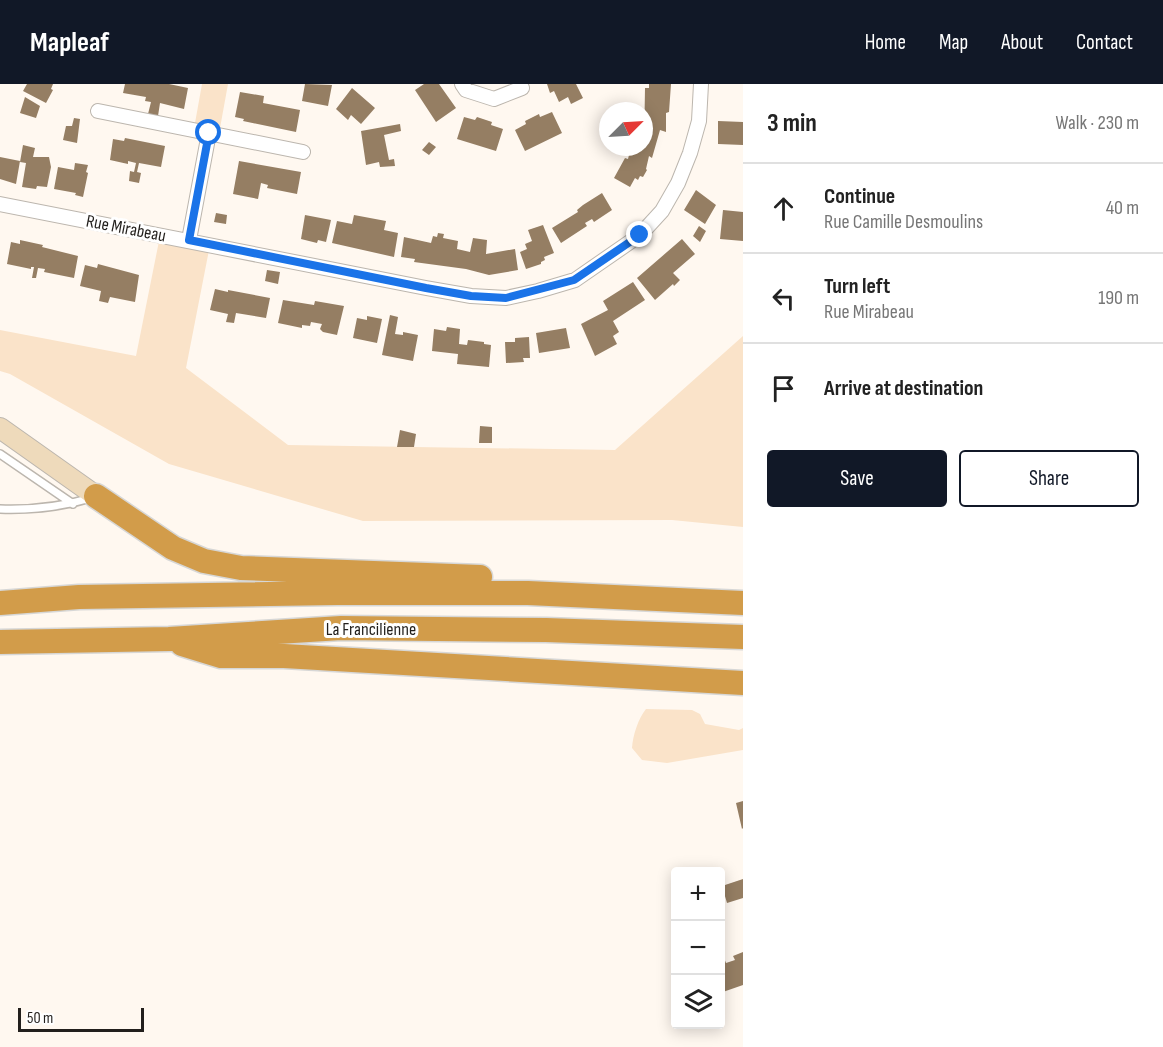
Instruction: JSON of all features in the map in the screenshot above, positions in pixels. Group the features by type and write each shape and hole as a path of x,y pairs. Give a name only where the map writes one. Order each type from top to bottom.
{"highway":[{"path":"96,496 173,548 204,561 241,568 510,578 528,593"},
{"name":"La Francilienne","path":"0,603 79,597 337,592 528,593 743,603"},
{"name":"La Francilienne","path":"0,642 169,639 341,628 546,630 743,637"},
{"path":"169,639 221,656 308,657 743,683"}],"main road":[{"path":"0,428 96,496"}],"street":[{"path":"462,84 465,90 494,99 522,88"},
{"name":"Rue Mirabeau","path":"0,204 471,296 506,298 574,280 640,235 662,211 678,183 690,153 699,121 701,84"},
{"path":"98,111 303,152"},
{"path":"189,240 209,133"}],"lane":[{"path":"0,454 73,504"},
{"path":"0,509 25,510 73,504 96,496"}],"shaded area":[{"path":"202,84 228,84 220,128 195,123"},
{"path":"159,241 209,250 186,368 288,445 615,450 743,336 743,527 672,520 363,521 169,464 10,374 0,371 0,330 136,356"},
{"path":"646,709 692,710 700,714 705,724 739,730 743,728 743,750 667,763 642,760 632,748 636,727"}],"building":[{"path":"27,84 53,84 51,89 53,90 46,103 23,91"},
{"path":"125,84 169,84 188,88 184,109 160,103 158,116 148,114 151,102 145,101 146,97 123,93"},
{"path":"305,84 332,85 328,106 302,101"},
{"path":"424,84 439,84 456,108 436,122 415,90"},
{"path":"547,84 576,84 583,98 571,104 568,97 559,102 554,91 550,93"},
{"path":"649,84 671,84 669,112 666,113 666,132 660,130 653,154 653,102 645,102 645,88 649,88"},
{"path":"352,88 375,108 361,124 351,115 348,120 336,109"},
{"path":"240,92 264,96 263,103 300,110 296,132 243,121 244,119 235,117"},
{"path":"25,97 40,106 36,118 20,113"},
{"path":"552,112 562,133 525,151 515,130 526,124 525,121 539,114 540,117"},
{"path":"464,117 475,120 477,117 503,129 496,151 457,139"},
{"path":"74,118 80,119 77,143 63,140 66,126 72,126"},
{"path":"718,121 743,122 743,145 718,144"},
{"path":"400,124 401,131 384,135 389,160 394,159 395,166 380,167 379,162 366,165 361,131"},
{"path":"125,138 165,146 161,167 139,163 137,172 141,173 139,183 129,181 130,171 134,172 136,163 128,161 128,164 110,160 113,139 124,141"},
{"path":"429,142 436,147 429,155 422,150"},
{"path":"23,145 35,148 33,157 49,157 51,167 47,187 37,186 36,189 22,187 26,163 20,162"},
{"path":"629,156 649,156 647,170 643,177 640,176 638,180 635,178 630,187 614,178 625,158 628,159"},
{"path":"0,157 20,161 16,184 0,179"},
{"path":"239,161 301,172 297,194 267,188 268,185 261,183 258,199 233,194"},
{"path":"75,163 88,165 83,197 75,195 76,193 54,189 58,167 74,170"},
{"path":"696,190 716,205 705,224 684,210"},
{"path":"602,193 612,210 594,222 592,219 585,223 587,226 561,243 552,228 578,212 577,210 583,205"},
{"path":"723,210 743,212 743,241 720,239"},
{"path":"216,213 227,215 226,224 214,222"},
{"path":"305,215 331,220 326,242 318,240 317,243 301,239"},
{"path":"354,215 386,221 384,230 398,233 394,257 332,243 337,221 352,224"},
{"path":"543,225 554,253 544,257 545,260 541,264 526,269 520,252 527,249 525,244 532,241 528,230"},
{"path":"699,226 706,231 700,242 693,236"},
{"path":"438,233 444,234 443,238 458,241 457,249 470,252 473,238 487,240 486,254 515,249 518,270 489,275 466,269 414,262 415,259 401,257 404,237 431,243 433,236 437,237"},
{"path":"682,239 695,254 673,273 680,280 655,300 637,278"},
{"path":"20,240 78,256 74,278 44,272 45,269 38,268 36,278 32,278 34,267 31,269 7,264 11,242 20,244"},
{"path":"98,264 139,275 135,302 110,297 108,303 99,301 101,291 80,286 85,265 97,268"},
{"path":"267,270 280,272 278,284 265,281"},
{"path":"633,282 645,300 613,321 619,332 613,336 617,344 595,356 581,324 608,310 603,301"},
{"path":"215,289 270,298 266,318 236,313 234,323 226,322 228,314 210,310"},
{"path":"283,300 314,305 315,301 344,306 337,335 323,332 320,329 322,324 311,322 310,326 302,325 302,328 278,323"},
{"path":"390,315 398,317 395,334 403,335 403,332 418,335 413,361 382,355"},
{"path":"367,316 382,319 377,343 353,338 357,318 367,320"},
{"path":"447,327 460,329 459,344 467,345 468,340 491,345 489,367 457,364 458,354 432,351 434,329 446,331"},
{"path":"566,328 570,348 539,353 536,333"},
{"path":"529,337 530,358 523,358 524,362 506,363 505,342 515,342 515,338"},
{"path":"480,426 492,427 492,443 479,443"},
{"path":"400,430 416,434 414,447 397,447"},
{"path":"743,801 743,828 742,829 736,803"},
{"path":"743,879 743,898 727,903 725,885"},
{"path":"743,952 743,985 725,991 725,960 726,963 735,960 733,956"}],"route":[{"path":"209,133 189,240 426,288 471,296 506,298 574,280 640,235"}]}
